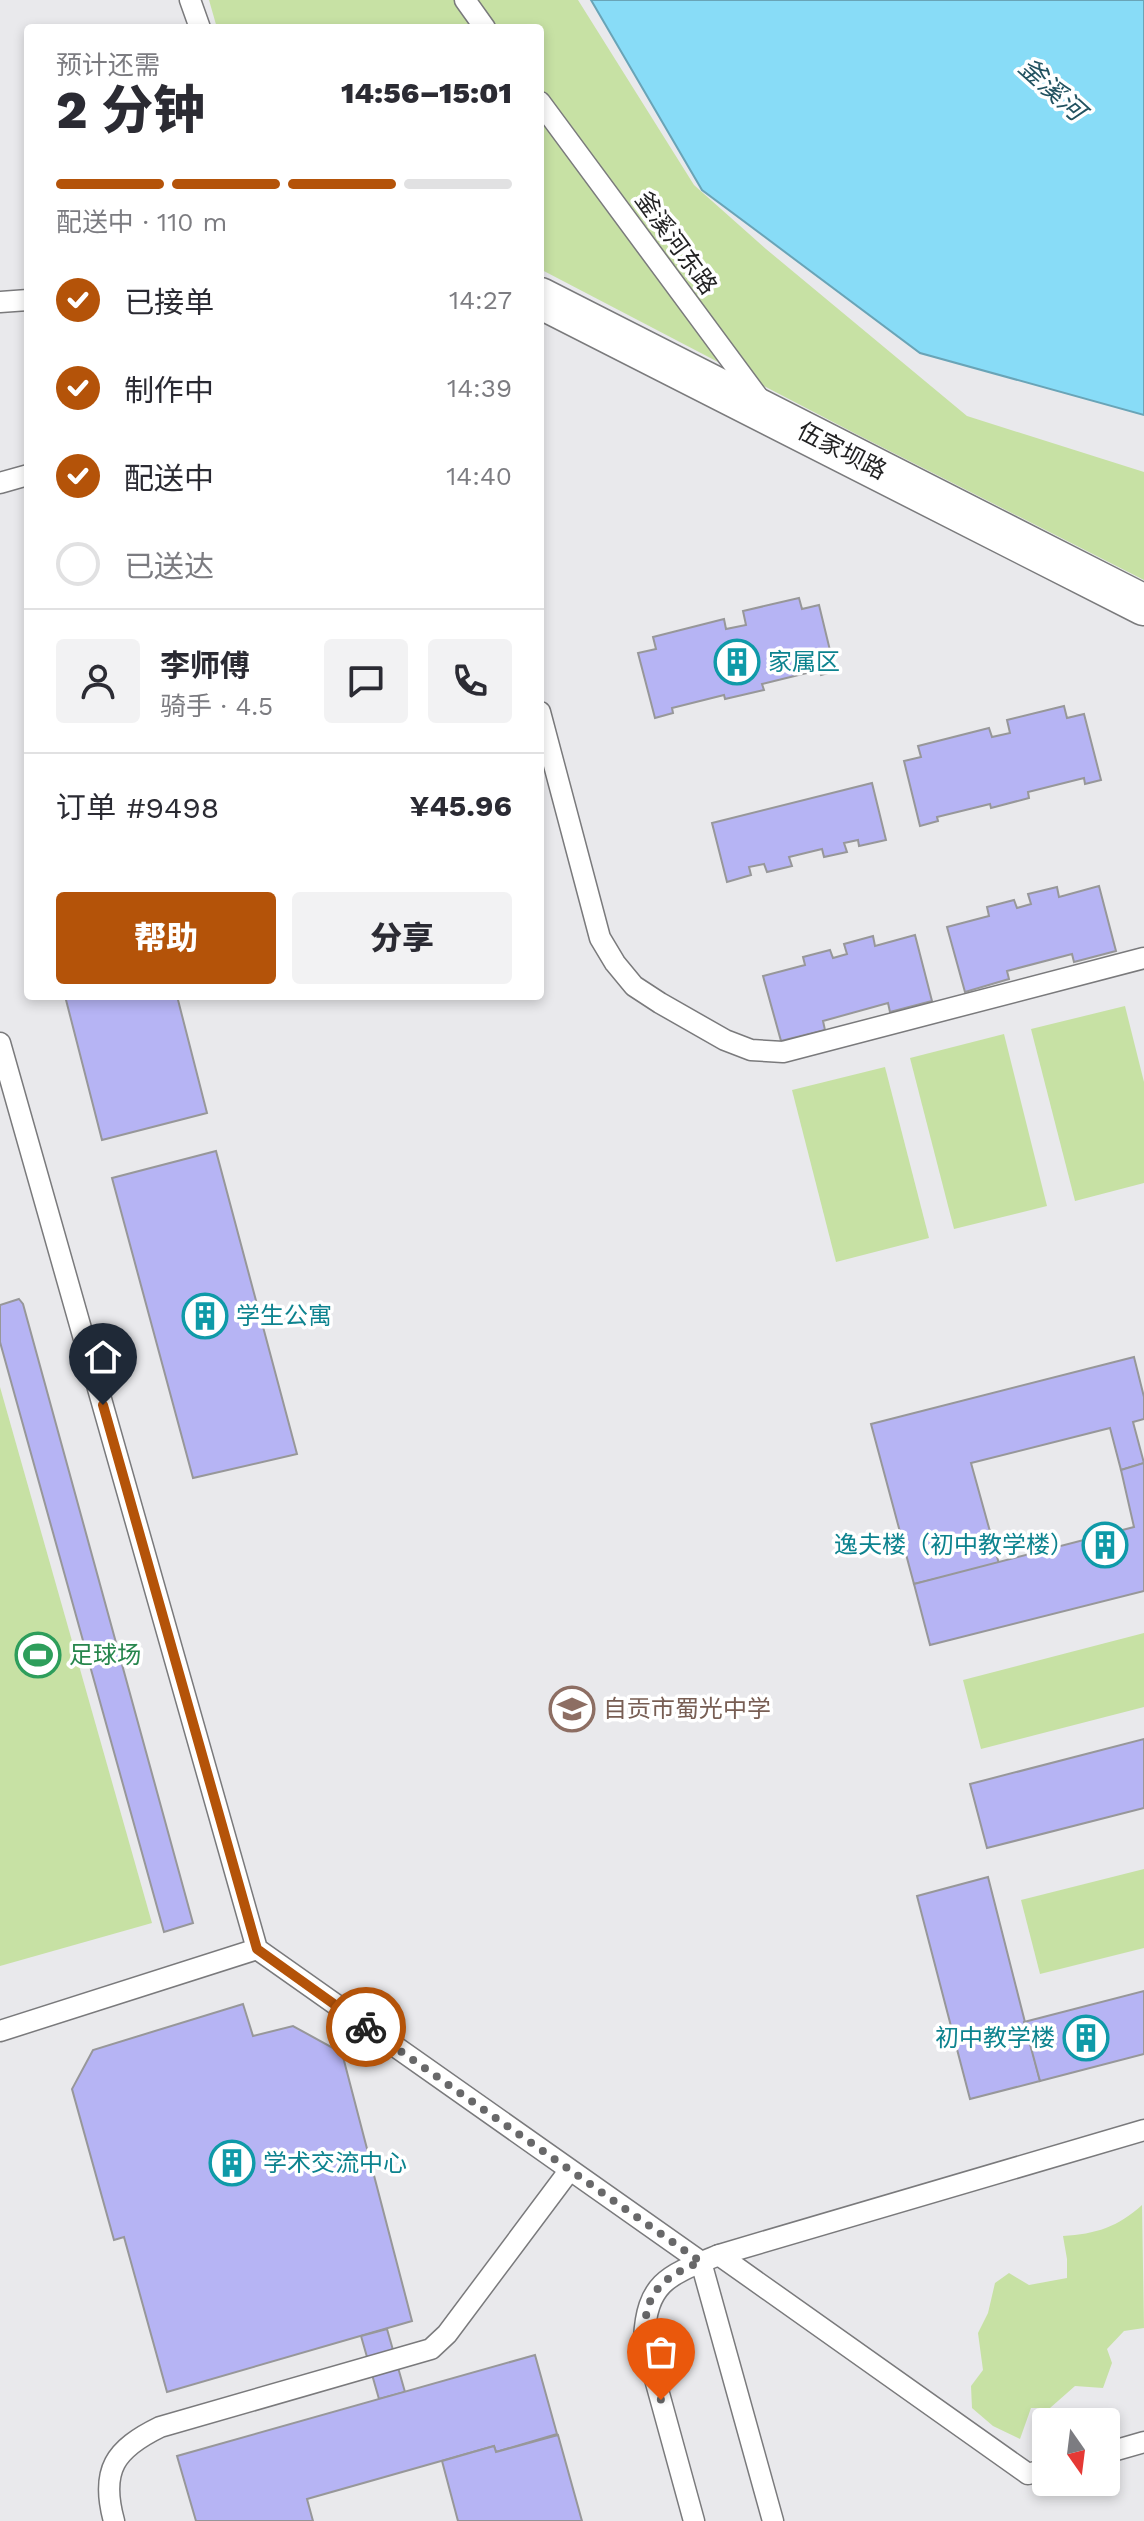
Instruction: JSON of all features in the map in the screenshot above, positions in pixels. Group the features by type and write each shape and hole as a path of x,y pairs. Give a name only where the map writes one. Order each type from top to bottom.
{"street":[{"name":"伍家坝路","path":"544,300 1144,605"}],"lane":[{"path":"190,0 199,24"},
{"path":"465,0 482,24"},
{"name":"釜溪河东路","path":"544,107 770,414"},
{"path":"0,302 24,300"},
{"path":"0,483 24,476"},
{"path":"544,727 600,938 634,986 725,1040 751,1050 783,1052 1144,958"},
{"path":"0,1043 257,1949 569,2171 710,2258 1028,2474 1032,2473"},
{"path":"0,2031 257,1949"},
{"path":"694,2521 644,2339 646,2311 656,2292 672,2276 710,2258 1144,2130"},
{"path":"114,2521 108,2499 108,2477 118,2456 134,2440 160,2427 431,2349 447,2334 569,2171"},
{"path":"710,2258 773,2521"},
{"path":"1120,2449 1144,2442"}],"green space":[{"path":"209,0 578,0 694,185 766,249 967,416 1144,472 1144,580 544,271 544,24 216,24"},
{"path":"1125,1006 1144,1082 1144,1183 1075,1201 1031,1029"},
{"path":"1004,1034 1047,1206 954,1229 910,1058"},
{"path":"885,1067 929,1238 836,1262 792,1090"},
{"name":"足球场","path":"0,1387 152,1923 0,1966"},
{"path":"1144,1633 1144,1707 981,1749 963,1680"},
{"path":"1144,1869 1144,1948 1040,1974 1021,1900"},
{"path":"1142,2205 1144,2328 1124,2331 1107,2349 1112,2363 1103,2388 1075,2386 1050,2408 1031,2408 1020,2439 993,2426 972,2408 971,2386 983,2370 978,2333 988,2313 995,2283 1009,2273 1029,2285 1067,2278 1063,2236 1106,2228"}],"water":[{"name":"釜溪河","path":"591,0 1144,0 1144,415 920,353 702,190"}],"building":[{"name":"家属区","path":"799,598 802,609 819,605 835,671 821,675 819,670 762,684 764,690 725,699 724,695 672,708 673,713 655,718 638,653 656,649 653,637 724,619 726,629 746,625 743,611"},
{"path":"1064,706 1067,718 1084,714 1101,780 1085,784 1084,778 1028,792 1029,798 937,817 938,821 920,826 904,761 921,757 918,746 989,728 992,737 1010,733 1007,720"},
{"path":"872,783 886,840 859,846 858,840 844,843 847,852 824,857 822,849 789,857 792,866 767,872 764,864 749,867 751,875 727,882 712,823"},
{"path":"1099,886 1116,951 1074,962 1072,954 1007,971 1009,979 965,992 947,927 989,916 987,907 1014,900 1017,908 1031,904 1028,894 1057,887 1059,897"},
{"path":"915,935 932,1001 890,1012 888,1003 823,1021 825,1030 781,1041 763,976 805,965 803,957 830,950 833,958 847,954 844,944 873,936 875,946"},
{"path":"66,1000 178,1000 207,1113 102,1140"},
{"name":"学生公寓","path":"216,1151 297,1454 193,1478 112,1178"},
{"path":"19,1299 23,1304 193,1923 164,1932 0,1342 0,1305"},
{"path":"1134,1357 1144,1397 1144,1419 1133,1422 1144,1463 1121,1470 1110,1428 971,1463 999,1564 914,1584 871,1424"},
{"name":"逸夫楼（初中教学楼）","path":"1144,1463 1144,1591 930,1645 914,1584 1134,1527 1121,1470"},
{"path":"1144,1739 1144,1808 987,1848 970,1784"},
{"path":"988,1877 1040,2081 970,2099 917,1896"},
{"name":"初中教学楼","path":"1144,1991 1144,2054 1040,2081 1024,2022"},
{"name":"学术交流中心","path":"243,2004 253,2036 293,2026 342,2053 412,2321 167,2392 124,2237 114,2240 72,2089 93,2050"},
{"path":"387,2329 405,2392 379,2399 361,2336"},
{"path":"535,2355 557,2434 496,2452 494,2446 307,2499 313,2521 196,2521 177,2456"},
{"path":"558,2435 582,2521 458,2521 442,2461 494,2446 496,2452"}],"way so far":[{"path":"366,2027 701,2262 672,2276 656,2292 646,2311 644,2339 661,2400"}],"place":[{"name":"家属区","path":"737,662"},
{"name":"学生公寓","path":"205,1316"},
{"name":"逸夫楼（初中教学楼）","path":"1105,1545"},
{"name":"足球场","path":"38,1655"},
{"name":"自贡市蜀光中学","path":"572,1709"},
{"name":"初中教学楼","path":"1086,2038"},
{"name":"学术交流中心","path":"232,2163"}],"route":[{"path":"103,1405 257,1949 366,2027"}]}
